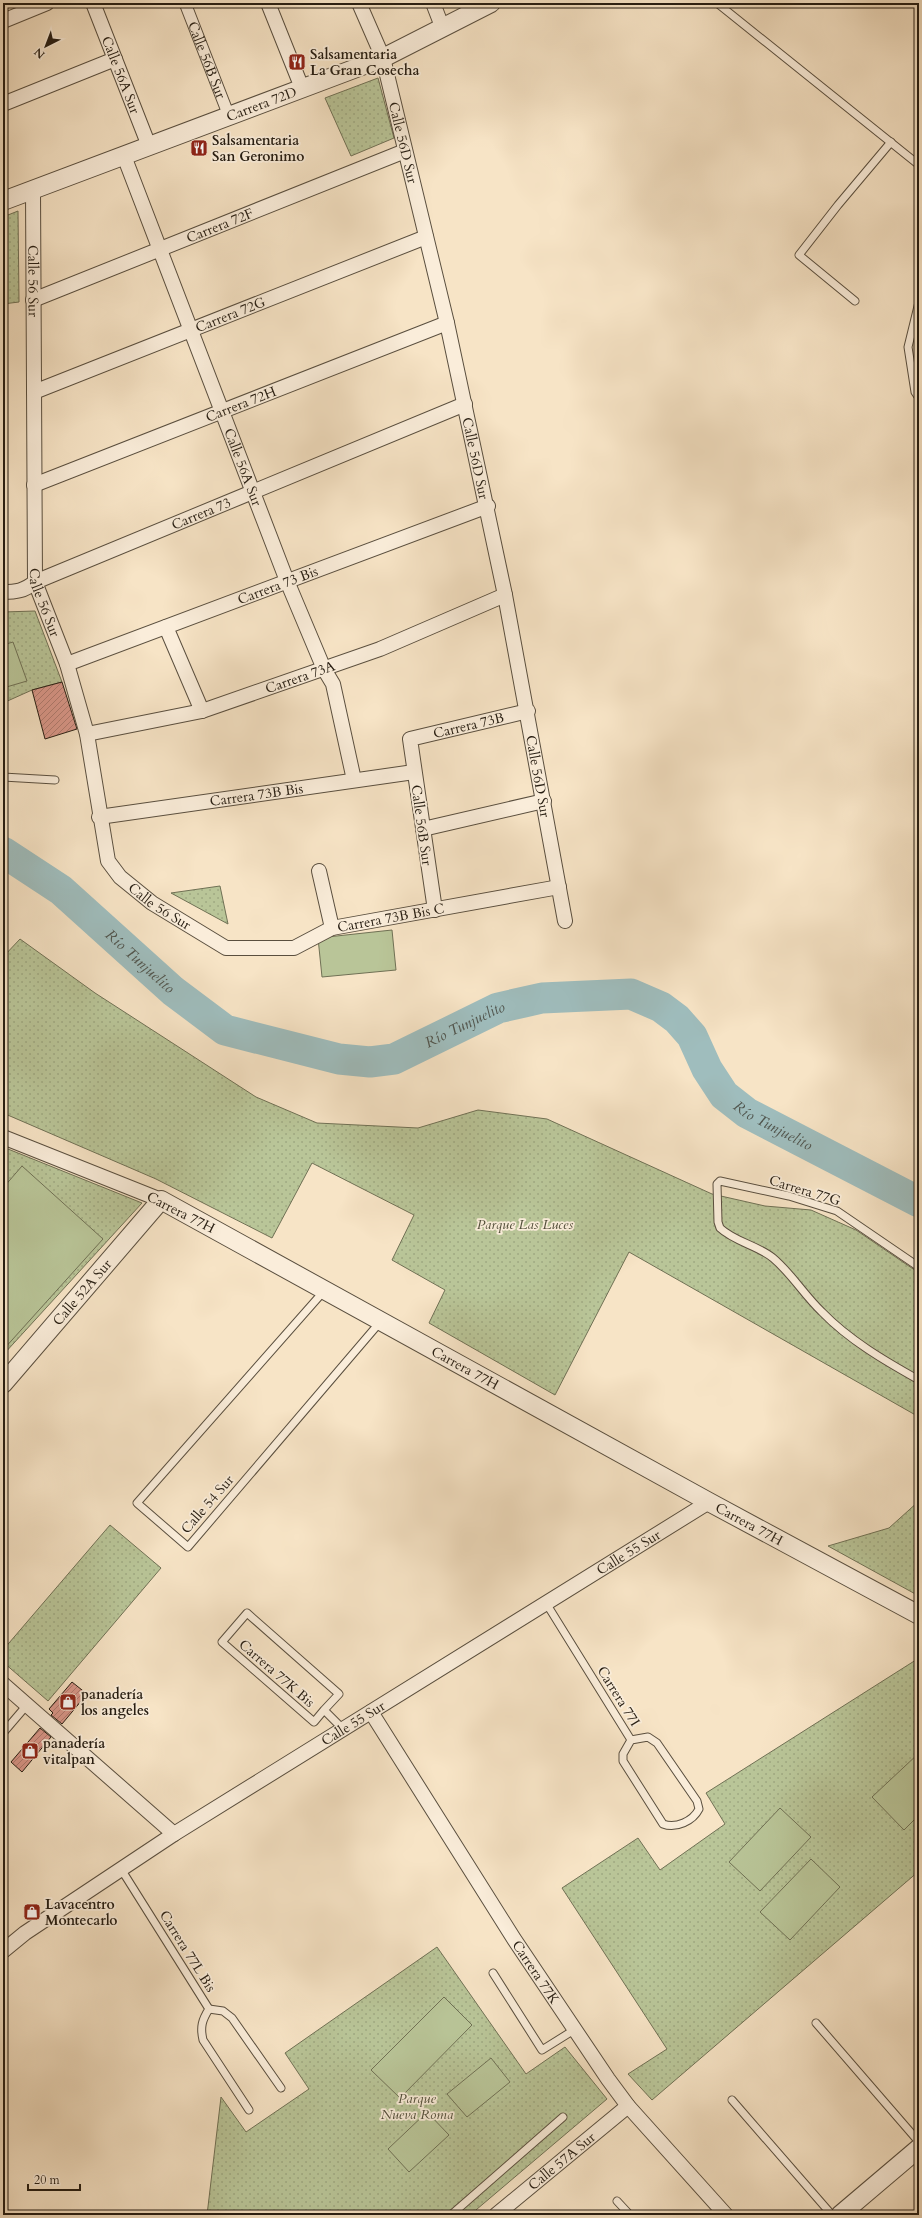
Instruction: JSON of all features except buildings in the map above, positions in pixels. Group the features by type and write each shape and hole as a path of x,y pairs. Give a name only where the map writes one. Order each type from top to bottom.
{"street":[{"path":"3,20 47,3"},
{"name":"Calle 56A Sur","path":"93,3 149,146"},
{"name":"Calle 56B Sur","path":"185,3 229,116"},
{"path":"268,3 302,88"},
{"name":"Calle 56D Sur","path":"360,3 383,58 447,323 488,506 528,711 565,921"},
{"path":"433,3 443,29"},
{"name":"Carrera 72D","path":"3,201 383,58 443,29 491,3"},
{"path":"3,104 115,58"},
{"name":"Carrera 72F","path":"33,300 405,150"},
{"name":"Calle 56A Sur","path":"124,156 158,249 287,581 324,669 333,684 354,780"},
{"name":"Calle 56 Sur","path":"32,190 34,582 67,664 87,734 99,817 108,861 120,877 152,902 226,948"},
{"name":"Carrera 72G","path":"34,392 426,237"},
{"name":"Carrera 72H","path":"34,485 447,323"},
{"name":"Carrera 73","path":"3,592 18,592 27,588 34,582 465,404"},
{"name":"Carrera 73 Bis","path":"67,664 488,506"},
{"name":"Carrera 73A","path":"87,734 202,711 380,649 505,595"},
{"path":"166,627 202,711"},
{"name":"Carrera 73B","path":"410,739 528,711"},
{"name":"Calle 56B Sur","path":"410,739 435,910"},
{"name":"Carrera 73B Bis","path":"99,817 414,772"},
{"path":"423,829 544,801"},
{"path":"319,872 332,928"},
{"name":"Carrera 73B Bis C","path":"226,948 294,948 332,928 559,887"},
{"name":"Carrera 77H","path":"3,1137 161,1200 709,1502 919,1615"},
{"name":"Calle 52A Sur","path":"3,1384 161,1200"},
{"name":"Calle 55 Sur","path":"3,1951 25,1933 174,1834 709,1502"},
{"path":"3,1684 174,1834"},
{"name":"Carrera 77K","path":"371,1712 574,2030 628,2106 726,2215"},
{"name":"Calle 57A Sur","path":"496,2215 628,2106"},
{"path":"850,2212 919,2148"}],"lane":[{"path":"717,3 919,165"},
{"path":"855,300 799,255 838,205 891,142"},
{"path":"919,302 908,347 915,392 919,398"},
{"path":"3,777 55,780"},
{"name":"Carrera 77G","path":"919,1267 837,1211 789,1196 720,1182 717,1184 718,1222 720,1228 771,1257 785,1269 821,1312 843,1332 867,1349 919,1380"},
{"name":"Calle 54 Sur","path":"325,1290 138,1503 188,1547 381,1321"},
{"name":"Carrera 77I","path":"546,1603 631,1740"},
{"name":"Carrera 77K Bis","path":"247,1613 339,1694 324,1710 314,1722 222,1642 247,1613"},
{"path":"3,1733 27,1705"},
{"name":"Carrera 77K Bis","path":"324,1710 343,1729"},
{"name":"Carrera 77I","path":"648,1737 657,1743 697,1802 700,1809 697,1814 678,1826 663,1824 623,1761 623,1754 631,1740 648,1737"},
{"name":"Carrera 77L Bis","path":"121,1869 209,2009 202,2020 201,2029 203,2040 249,2110"},
{"path":"493,1973 542,2050 574,2030"},
{"path":"209,2009 223,2011 232,2018 281,2088"},
{"path":"816,2023 919,2142"},
{"path":"732,2100 832,2215"},
{"path":"451,2215 563,2117"},
{"path":"617,2201 630,2215"}],"green space":[{"path":"378,78 394,138 351,156 325,98"},
{"path":"18,211 19,302 3,304 3,217"},
{"path":"35,611 62,682 32,690 3,703 3,612"},
{"path":"13,642 27,681 3,688 3,645"},
{"path":"220,886 228,924 171,893"},
{"path":"392,930 396,970 322,977 318,938"},
{"name":"Parque Las Luces","path":"20,939 95,993 256,1097 317,1123 418,1128 478,1110 547,1119 712,1194 765,1206 811,1210 856,1230 919,1273 919,1417 629,1252 555,1395 429,1323 445,1290 392,1260 414,1215 312,1163 272,1238 156,1179 3,1113 3,957"},
{"path":"3,1147 142,1203 3,1355"},
{"path":"22,1166 103,1239 3,1350 3,1188"},
{"path":"919,1501 919,1596 828,1546 889,1528"},
{"path":"110,1525 161,1568 48,1701 3,1662 3,1650"},
{"path":"919,1658 919,1871 652,2100 628,2074 667,2049 562,1888 638,1838 660,1870 725,1824 706,1793"},
{"path":"919,1753 919,1815 904,1830 872,1797"},
{"path":"780,1808 811,1837 760,1891 729,1862"},
{"path":"811,1859 840,1887 790,1940 760,1912"},
{"name":"Parque Nueva Roma","path":"437,1947 526,2074 565,2047 607,2099 470,2215 207,2215 221,2097 246,2132 309,2089 285,2053"},
{"path":"444,1997 472,2025 400,2098 371,2070"},
{"path":"491,2058 510,2082 467,2117 447,2094"},
{"path":"427,2112 449,2135 409,2172 388,2149"}],"waterway":[{"name":"Río Tunjuelito","path":"3,852 61,890 173,991 225,1030 339,1059 370,1062 394,1059 498,1008 542,998 631,994 661,1007 677,1019 692,1036 707,1069 724,1095 747,1113 919,1202"}],"place":[{"name":"Salsamentaria La Gran Cosecha","path":"297,62"},
{"name":"Salsamentaria San Geronimo","path":"199,148"},
{"name":"panadería los angeles","path":"68,1702"},
{"name":"panadería vitalpan","path":"30,1751"},
{"name":"Lavacentro Montecarlo","path":"32,1912"}]}
